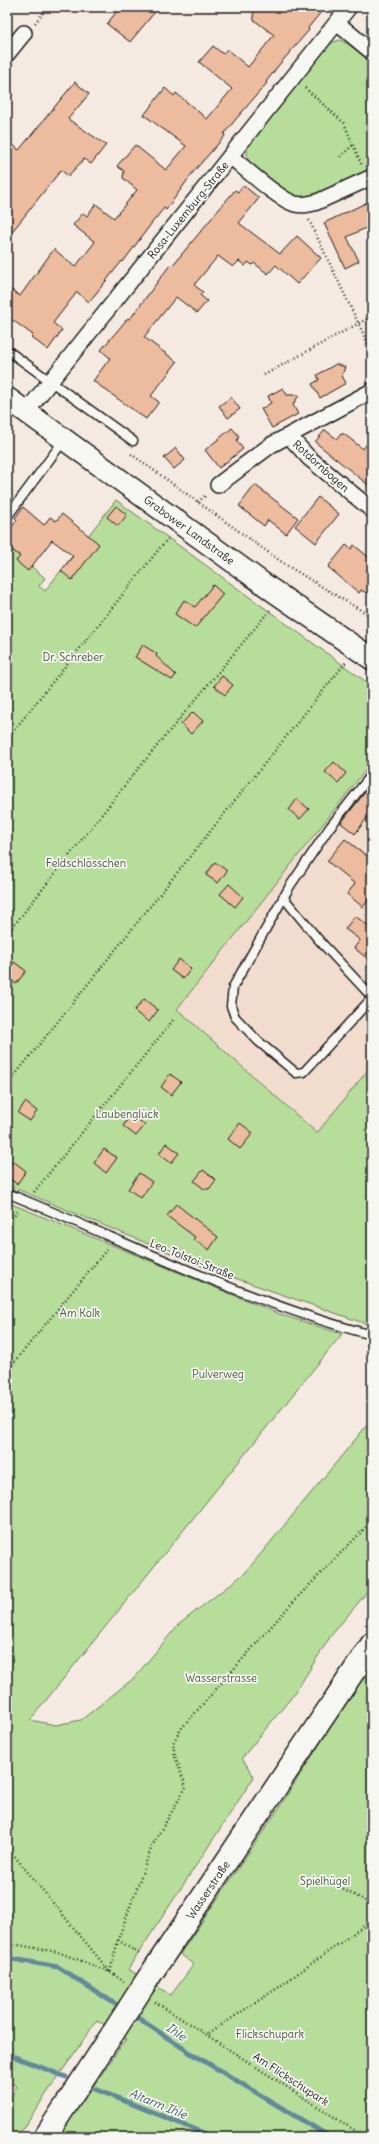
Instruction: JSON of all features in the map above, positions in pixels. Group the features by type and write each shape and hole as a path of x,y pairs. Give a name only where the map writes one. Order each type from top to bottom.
{"main road":[{"name":"Grabower Landstraße","path":"7,398 179,524 372,659"},
{"name":"Wasserstraße","path":"45,2137 146,1982 372,1644"}],"street":[{"name":"Rosa-Luxemburg-Straße","path":"26,412 349,7"},
{"path":"336,23 372,52"},
{"path":"7,54 24,32"},
{"path":"230,156 288,201 302,205 317,202 370,178"},
{"name":"Rotdornbogen","path":"218,485 271,445 372,391"},
{"name":"Rotdornbogen","path":"289,436 309,458 372,510"}],"lane":[{"path":"7,350 133,441"},
{"path":"7,517 64,440"},
{"path":"283,897 318,939 372,997 304,1072 296,1073 258,1041 235,1017 231,1006 233,986 283,897 330,827 372,774"},
{"name":"Leo-Tolstoi-Straße","path":"7,1193 292,1310 372,1335"}],"path":[{"path":"24,32 33,26 48,7"},
{"path":"293,77 344,123 353,145 370,178"},
{"path":"340,157 353,145"},
{"path":"302,205 372,352"},
{"path":"264,375 372,316"},
{"path":"128,452 286,565 372,617"},
{"path":"7,739 179,524"},
{"path":"7,934 133,775 271,607"},
{"path":"7,1085 349,658"},
{"path":"7,1225 174,1019"},
{"path":"7,1371 116,1239"},
{"path":"110,1972 118,1940 152,1846 186,1787 175,1756 173,1743 181,1729 292,1603 372,1521"},
{"path":"7,1847 110,1972"},
{"path":"336,1886 364,1900 372,1907"},
{"path":"208,2034 279,1987 372,1920"},
{"path":"118,1940 146,1982"},
{"path":"7,1943 58,1952 110,1972 146,1982"},
{"name":"Am Flickschupark","path":"146,1982 208,2034 365,2137"}],"shaded area":[{"path":"351,789 372,806 372,1065 317,1133 177,1009"}],"green space":[{"path":"340,40 348,44 372,63 372,169 323,192 303,197 295,197 251,165 247,157 247,148 328,46 333,42"},
{"path":"116,500 372,686 372,762 177,1009 317,1133 372,1065 372,1326 206,1268 7,1185 7,546 45,578 39,586 45,591"},
{"path":"7,1202 282,1315 342,1334 30,1720 56,1725 81,1720 134,1678 178,1625 245,1573 372,1419 372,1586 330,1637 295,1693 242,1758 254,1777 128,1969 171,1995 194,1964 180,1954 277,1811 372,1662 372,2137 58,2137 126,2039 97,2020 17,2137 7,2137 7,2104 17,2086 7,2081"}],"building":[{"path":"120,7 159,7 130,42 107,24"},
{"path":"258,7 325,7 308,28 309,30 278,66 266,82 267,83 224,134 225,136 194,171 166,210 164,208 123,262 122,261 89,302 77,292 53,323 62,330 48,350 31,337 33,335 7,316 7,287 20,296 54,249 75,267 95,242 73,225 83,213 87,216 96,204 114,218 137,190 123,178 124,171 117,166 135,145 166,170 186,146 144,115 165,88 174,96 176,93 207,119 232,89 199,62 213,46 223,54 227,49 248,67 274,35 254,20 253,14"},
{"path":"75,82 89,94 68,119 106,145 91,164 84,159 68,176 61,170 7,238 7,140 19,150"},
{"path":"243,185 259,198 239,223 280,254 297,236 321,258 297,284 276,265 268,274 254,263 252,265 248,262 245,266 239,261 233,267 218,256 194,285 203,292 200,295 207,301 197,313 176,297 144,337 177,362 151,396 159,402 146,419 93,381 110,358 101,350 128,318 130,319 170,265 172,266 235,190 238,192"},
{"path":"372,200 372,225 347,237 359,261 345,268 324,223"},
{"path":"336,364 345,367 342,376 346,383 320,398 312,384 319,380 317,375"},
{"path":"283,388 287,395 299,395 293,405 298,414 272,428 261,409 271,403 268,396"},
{"path":"231,397 240,409 228,418 219,406"},
{"path":"232,428 239,436 237,441 243,449 219,468 205,450"},
{"path":"325,430 337,439 341,434 344,434 363,449 372,437 372,488 315,442"},
{"path":"176,448 185,460 174,469 164,458"},
{"path":"255,485 298,518 286,534 268,520 264,526 239,506"},
{"path":"318,497 339,514 316,543 295,526"},
{"path":"116,506 127,515 118,526 107,517"},
{"path":"23,507 44,525 50,517 56,521 62,514 99,544 72,580 61,571 73,556 52,540 28,571 16,561 20,556 7,546 7,533 17,520 15,518"},
{"path":"346,545 351,549 354,545 372,560 372,596 361,590 359,593 328,567"},
{"path":"213,585 223,594 195,628 175,614 184,600 195,607"},
{"path":"143,645 157,654 156,656 176,675 172,680 135,657"},
{"path":"222,676 233,685 225,695 214,686"},
{"path":"193,712 203,721 191,734 181,724"},
{"path":"334,762 346,773 338,783 325,772"},
{"path":"372,783 372,811 355,834 341,823"},
{"path":"297,799 309,809 300,819 289,810"},
{"path":"345,839 372,860 372,896 363,907 347,894 355,884 327,861"},
{"path":"215,862 227,871 218,883 206,875"},
{"path":"229,884 243,897 235,907 220,894"},
{"path":"355,916 370,927 372,924 372,962 354,948 360,940 345,929"},
{"path":"179,959 191,969 183,979 171,970"},
{"path":"14,962 26,971 16,984 7,977 7,971"},
{"path":"144,999 158,1010 149,1022 134,1011"},
{"path":"170,1074 181,1082 171,1095 161,1087"},
{"path":"25,1102 37,1111 30,1121 18,1113"},
{"path":"131,1114 145,1125 136,1136 123,1126"},
{"path":"240,1123 253,1133 240,1149 228,1139"},
{"path":"166,1143 179,1153 171,1163 159,1154"},
{"path":"104,1149 117,1158 106,1173 94,1163"},
{"path":"13,1161 26,1171 17,1184 7,1177 7,1169"},
{"path":"203,1170 216,1180 209,1189 204,1189 194,1181"},
{"path":"139,1173 152,1182 141,1198 128,1189"},
{"path":"176,1204 218,1237 209,1250 193,1239 195,1237 167,1216"}],"waterway":[{"name":"Ihle","path":"7,1958 58,1967 123,2009"},
{"name":"Ihle","path":"132,2014 189,2052 330,2137"},
{"name":"Altarm Ihle","path":"7,2054 66,2077"},
{"name":"Altarm Ihle","path":"95,2089 214,2137"}],"park label":[{"name":"Dr. Schreber","path":"73,657"},
{"name":"Feldschlösschen","path":"86,863"},
{"name":"Laubenglück","path":"127,1114"},
{"name":"Am Kolk","path":"80,1313"},
{"name":"Pulverweg","path":"218,1374"},
{"name":"Wasserstrasse","path":"221,1678"},
{"name":"Spielhügel","path":"325,1881"},
{"name":"Flickschupark","path":"270,2034"}]}
